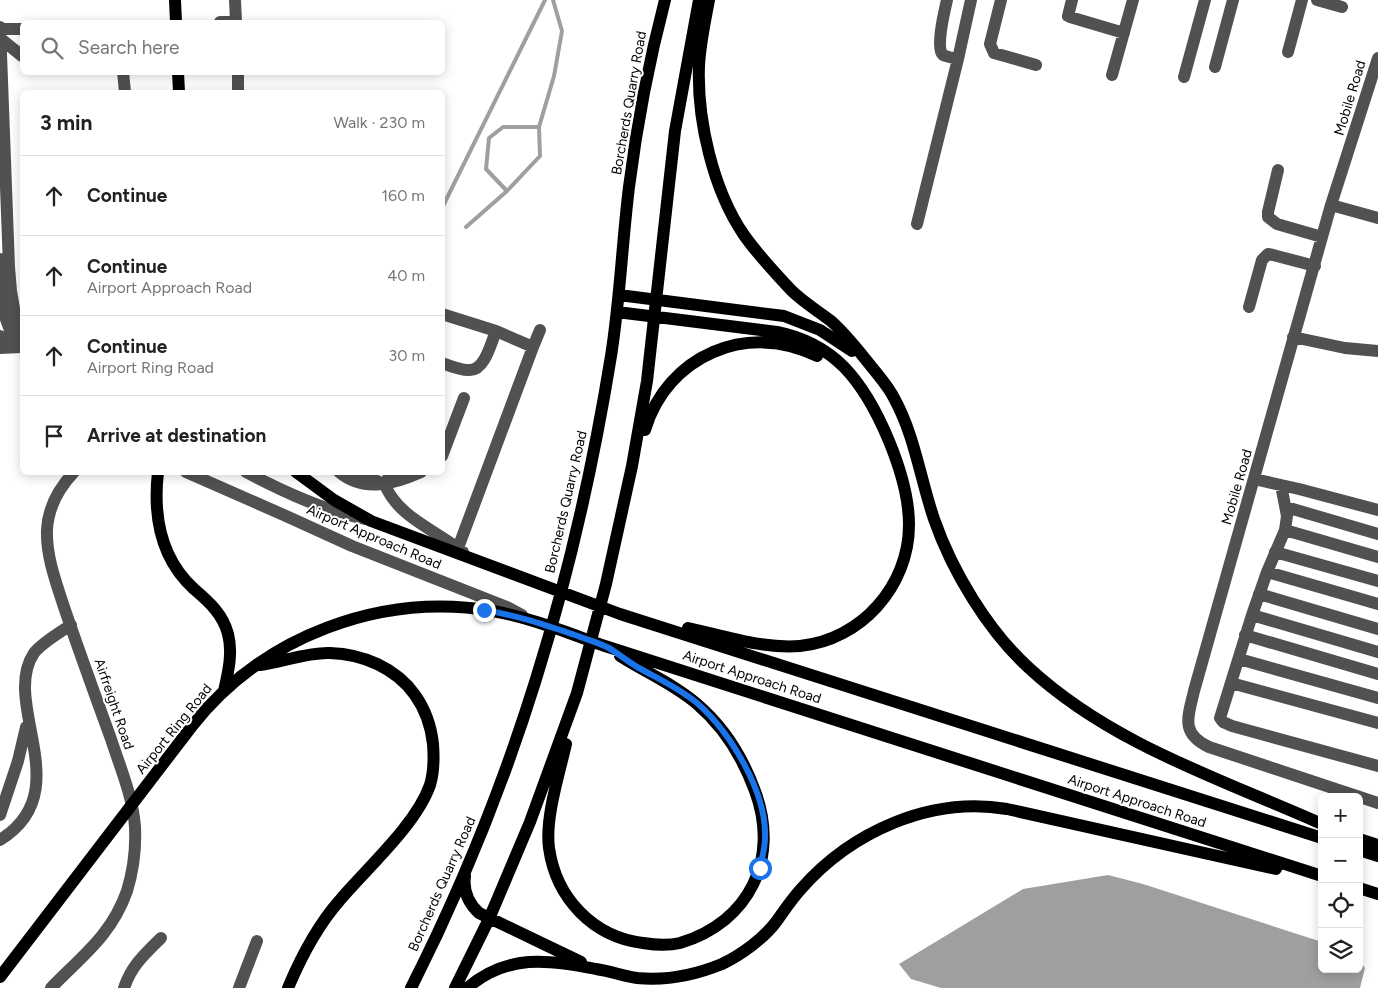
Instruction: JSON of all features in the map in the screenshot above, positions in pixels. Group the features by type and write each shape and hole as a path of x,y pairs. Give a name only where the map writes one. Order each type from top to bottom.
{"main road":[{"name":"Borcherds Quarry Road","path":"411,988 446,917 510,758 545,651 567,571 588,484 605,391 617,312 627,205 636,138 648,72 665,0"},
{"path":"605,646 637,667 672,685 698,704 723,731 745,764 760,804 764,844 760,868 749,893 738,908 710,930 674,944 653,944 613,936 584,916 570,902 560,886 549,850 549,823 577,693 606,584 628,483 645,389 655,317 675,132 699,0"},
{"path":"709,0 701,46 700,99 710,158 722,192 742,233 764,261 795,293 843,333 866,358 893,395 919,459 934,518 963,582 980,610 1020,660 1046,684 1096,720 1211,777 1318,822"},
{"path":"175,1 176,20"},
{"path":"178,75 179,90"},
{"path":"619,295 771,314 796,320 814,327 837,340 874,370"},
{"path":"617,312 777,332 799,338 818,348 853,377 874,410 886,434 899,470 908,505 909,525 907,544 899,572 884,598 864,619 848,630 811,644 782,646 762,644 620,614"},
{"path":"628,483 649,416 663,393 674,379 688,367 711,353 728,346 746,342 773,342 803,350 827,362 844,374 874,410"},
{"path":"158,475 156,514 164,544 184,578 216,609 228,635 230,657 224,691"},
{"path":"300,475 334,500 370,521"},
{"name":"Airport Approach Road","path":"370,521 620,614 1318,837"},
{"name":"Airport Ring Road","path":"0,977 198,719 224,691 257,666 281,650 311,634 350,620 383,612 417,608 459,607 501,613 534,621"},
{"name":"Airport Approach Road","path":"534,621 605,646 1318,875"},
{"path":"257,666 329,653 363,658 392,672 406,684 422,705 432,736 432,775 421,804 405,827 328,914 304,953 288,988"},
{"path":"455,988 489,919 530,822 577,693"},
{"path":"467,988 492,972 522,962 539,960 597,969 625,976 669,978 697,972 723,963 743,952 775,924 810,879 843,851 872,833 904,818 957,807 984,806 1007,809 1318,879"},
{"path":"1363,840 1378,845"},
{"path":"1363,851 1378,856"},
{"path":"467,868 464,882 468,899 476,910 489,919 597,969"}],"street":[{"path":"235,0 236,20"},
{"path":"947,0 940,50 943,55 958,59"},
{"path":"917,224 971,0"},
{"path":"1001,0 991,38 991,49 994,53 1036,65"},
{"path":"1072,0 1068,16 1070,18 1124,33"},
{"path":"1112,75 1134,0"},
{"path":"1184,78 1205,0"},
{"path":"1215,67 1233,0"},
{"path":"1288,52 1302,0"},
{"path":"1317,0 1342,7"},
{"path":"0,31 20,29"},
{"path":"0,31 20,54"},
{"path":"0,31 7,225 16,285 10,343"},
{"name":"Mobile Road","path":"1378,58 1373,93 1331,205 1194,691 1188,719 1192,736 1201,743 1216,750 1378,803"},
{"path":"123,75 125,90"},
{"path":"238,75 238,90"},
{"path":"1278,170 1268,217 1277,224 1322,237"},
{"path":"1331,205 1378,218"},
{"path":"1249,307 1260,266 1268,254 1315,266"},
{"path":"0,259 3,325 11,333 10,343"},
{"path":"445,315 533,347"},
{"path":"458,548 540,330"},
{"path":"445,364 468,371 476,368 484,360 496,332"},
{"path":"1293,337 1345,348 1378,352"},
{"path":"445,448 464,398"},
{"name":"Airfreight Road","path":"50,988 100,940 118,912 127,890 135,826 129,795 70,625 48,554 47,527 56,496 71,475"},
{"name":"Airport Approach Road","path":"193,475 352,546 507,607 534,621"},
{"name":"Airport Approach Road","path":"252,475 300,499 370,521"},
{"path":"343,475 366,485 388,476 389,495 405,513 458,548 468,557"},
{"path":"1254,479 1378,510"},
{"path":"1281,486 1287,516 1285,530 1259,594 1220,718 1223,722 1378,766"},
{"path":"1286,507 1378,534"},
{"path":"1285,530 1378,557"},
{"path":"1275,552 1378,582"},
{"path":"1267,572 1378,604"},
{"path":"1259,594 1378,629"},
{"path":"1252,615 1378,652"},
{"path":"0,840 24,818 34,795 35,780 32,747 22,690 23,676 34,653 70,625"},
{"path":"1245,635 1378,674"},
{"path":"1239,658 1378,698"},
{"path":"1231,683 1378,723"},
{"path":"0,816 18,761 27,720"},
{"path":"124,988 130,972 137,962 161,938"},
{"path":"239,988 257,941"}],"shaded area":[{"path":"1108,875 1143,884 1318,941 1318,973 1363,973 1363,965 1365,968 1360,988 941,988 911,979 899,964 1023,889"}],"waterway":[{"path":"445,202 545,0"},
{"path":"507,191 486,169 489,138 503,127 539,127 554,76 562,31 553,0"},
{"path":"466,227 507,191 540,156 539,127"}],"route":[{"path":"484,610 534,621 605,646 637,667 672,685 698,704 723,731 745,764 752,781 760,804 765,837 760,868"}]}
